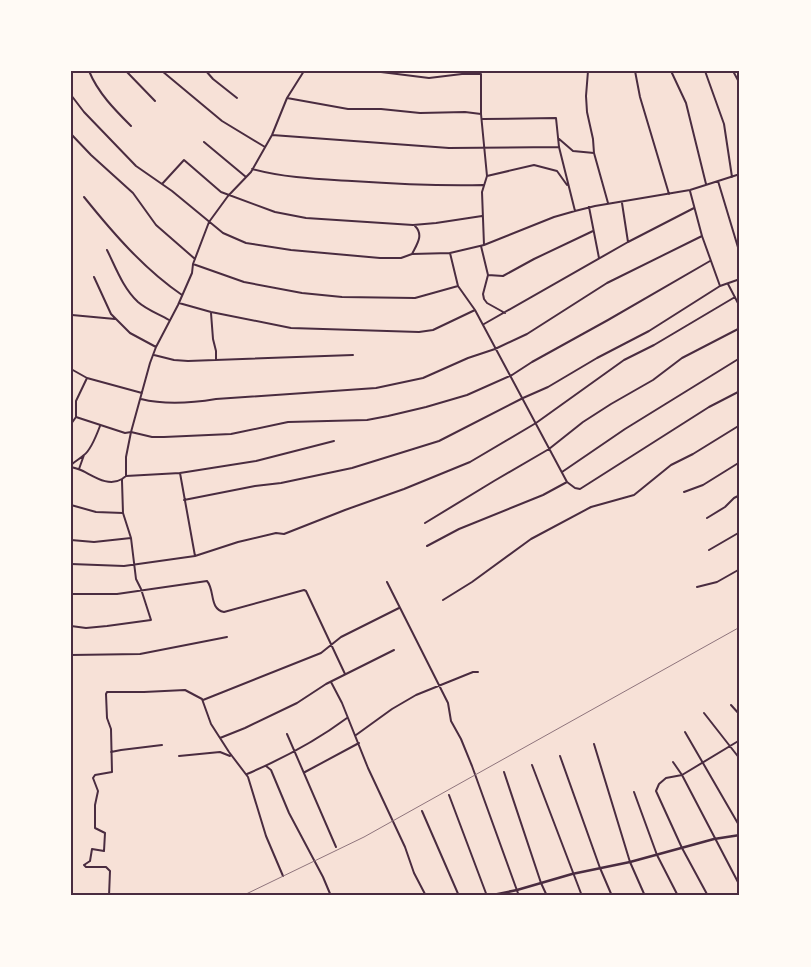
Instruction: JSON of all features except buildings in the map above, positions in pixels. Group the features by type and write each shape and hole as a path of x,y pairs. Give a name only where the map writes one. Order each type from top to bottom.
{"street":[{"path":"88,71 103,95 131,126"},
{"path":"126,71 156,101"},
{"path":"162,71 222,121 265,147"},
{"path":"206,71 237,98"},
{"path":"126,476 126,457 131,432 156,347 192,273 193,264 209,222 228,196 252,169 272,134 287,98 304,71"},
{"path":"373,71 429,78 481,73 481,114 487,176 483,186 482,245 488,275 483,294 487,302 505,313"},
{"path":"588,71 587,112 593,138 594,153 609,204"},
{"path":"636,71 640,97 670,194"},
{"path":"671,71 686,103 706,184"},
{"path":"705,71 724,124 732,177"},
{"path":"733,71 740,84"},
{"path":"71,95 84,112 127,158 172,191 223,233 246,243 272,248 380,258 401,258 412,254 450,253 482,245 554,217 589,207 690,190 740,174"},
{"path":"287,98 348,109 481,114"},
{"path":"482,119 554,117 559,147 575,211"},
{"path":"71,134 91,155 133,192 151,220 195,259"},
{"path":"272,134 448,148 559,147"},
{"path":"558,138 573,151 594,153"},
{"path":"204,142 246,177"},
{"path":"161,184 184,160 210,184 228,196 275,212 306,218 413,225 482,216"},
{"path":"487,176 534,165 557,171 569,187"},
{"path":"252,169 276,175 309,179 389,184 483,186"},
{"path":"718,182 740,254"},
{"path":"690,190 702,236 720,286"},
{"path":"84,197 128,248 165,283 182,295"},
{"path":"622,202 628,242"},
{"path":"589,207 599,258"},
{"path":"483,324 628,242 694,208"},
{"path":"412,254 420,236 413,225"},
{"path":"488,275 503,276 594,231"},
{"path":"141,399 154,402 199,402 222,398 376,388 423,378 468,358 495,349 533,330 607,283 702,236"},
{"path":"107,250 122,281 139,303 169,320"},
{"path":"450,253 458,286 483,324 567,482 574,488 580,489 714,404 740,391"},
{"path":"76,417 124,433 131,432 152,437 178,437 231,434 288,422 374,418 426,407 467,395 510,376 710,261"},
{"path":"193,264 244,282 302,293 342,297 415,298 458,286"},
{"path":"94,277 105,306 111,314 130,333 156,347"},
{"path":"184,500 310,478 352,468 439,441 548,387 597,358 649,331 720,286 740,279"},
{"path":"728,284 740,307"},
{"path":"71,564 124,566 134,563 195,556 238,542 276,533 284,534 404,489 470,462 536,423 624,360 654,345 735,297"},
{"path":"179,303 211,312 292,328 419,332 440,327 475,310"},
{"path":"211,312 216,360"},
{"path":"72,316 115,319 121,324"},
{"path":"425,523 494,480 549,449 583,422 610,404 653,380 682,358 740,326"},
{"path":"154,355 180,361 353,356"},
{"path":"562,472 625,429 740,358"},
{"path":"71,369 87,378 142,393"},
{"path":"71,424 76,417 76,401 87,378"},
{"path":"444,600 472,582 530,539 591,507 634,495 671,466 740,425"},
{"path":"79,469 84,455 92,444 100,426"},
{"path":"84,455 71,466 96,479 118,482 126,476 180,473 256,461 334,441"},
{"path":"684,492 703,485 740,462"},
{"path":"180,473 195,556"},
{"path":"71,626 86,628 150,621 151,619 136,579 131,538 123,513 122,479"},
{"path":"427,546 460,529 543,495 567,482"},
{"path":"706,518 725,507 740,495"},
{"path":"71,505 96,512 123,513"},
{"path":"709,550 740,532"},
{"path":"71,540 94,542 131,538"},
{"path":"698,587 717,582 740,569"},
{"path":"71,594 117,594 141,589 207,581 214,604 218,610 224,612 304,590 344,674"},
{"path":"387,582 448,703 451,721 472,766 519,896"},
{"path":"203,700 321,653 341,637 399,608"},
{"path":"71,655 140,654 227,637"},
{"path":"220,738 297,703 344,674 394,650"},
{"path":"356,735 392,709 416,695 473,672 478,672"},
{"path":"331,682 426,896"},
{"path":"108,896 110,871 106,867 86,867 84,865 90,861 92,849 104,851 105,833 95,828 95,805 98,791 93,778 95,775 112,772 111,729 107,718 107,692 186,690 203,700 211,724 232,757 247,774 266,836 283,876"},
{"path":"731,705 740,714"},
{"path":"704,713 740,759"},
{"path":"247,774 294,751 329,731 348,717"},
{"path":"684,732 704,763 740,828"},
{"path":"287,734 305,772 336,848"},
{"path":"708,896 682,848 656,790 658,784 666,778 682,776 740,740"},
{"path":"305,772 359,743"},
{"path":"594,744 630,862 645,896"},
{"path":"111,752 162,745"},
{"path":"179,756 220,752 232,757"},
{"path":"560,756 612,896"},
{"path":"673,762 740,886"},
{"path":"532,765 582,896"},
{"path":"266,766 270,768 289,813 331,896"},
{"path":"504,772 547,896"},
{"path":"634,792 657,855 678,896"},
{"path":"449,795 488,896 517,890 572,874 630,862 714,839 740,835"},
{"path":"422,811 459,896"}],"railway":[{"path":"242,896 364,837 740,627"}]}
